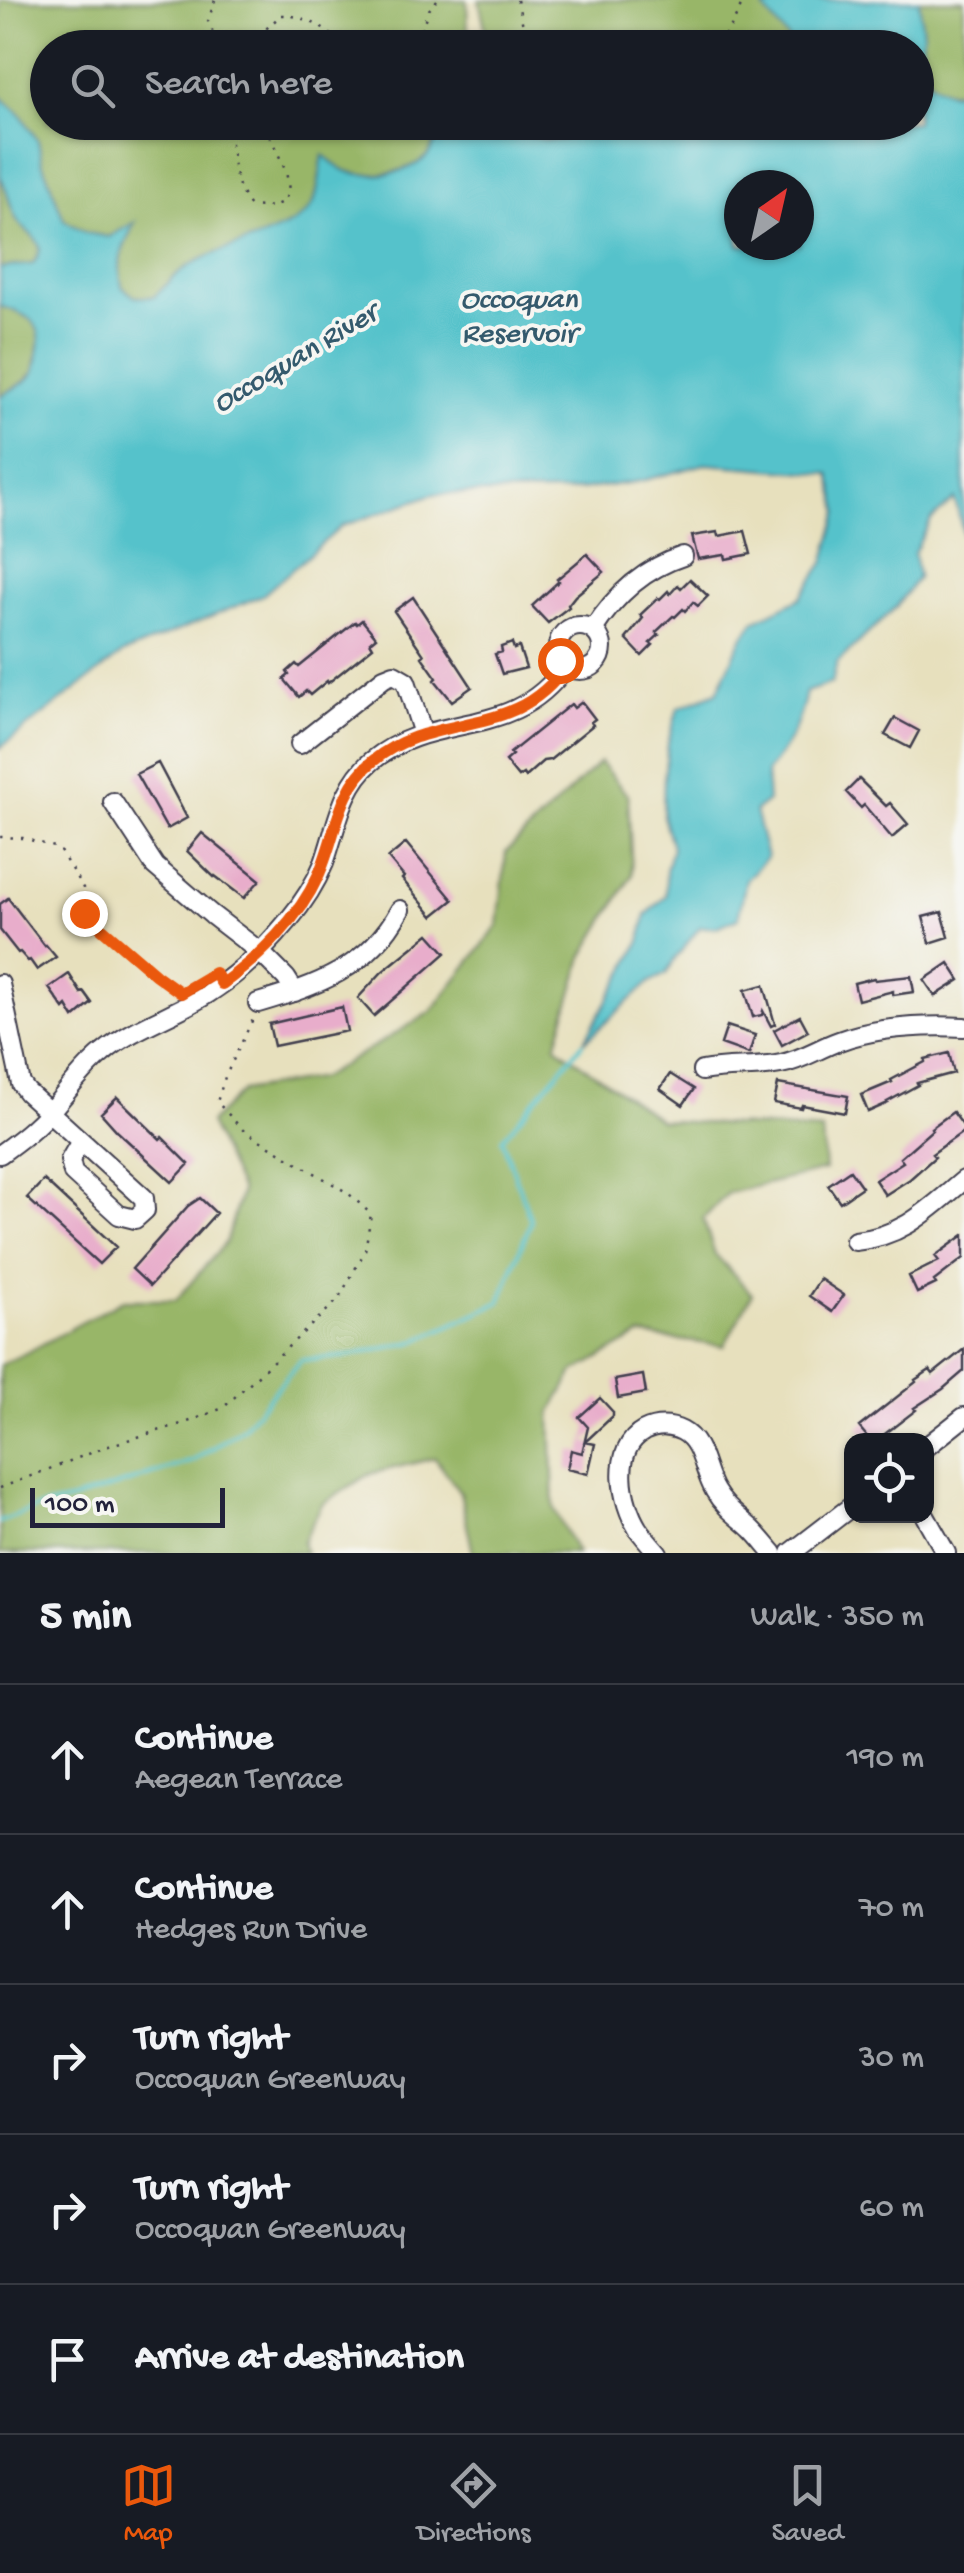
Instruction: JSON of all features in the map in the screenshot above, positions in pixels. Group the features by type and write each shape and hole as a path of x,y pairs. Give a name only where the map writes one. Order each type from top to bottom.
{"street":[{"path":"592,630 619,594 636,580 683,556"},
{"path":"572,626 592,630 602,643 600,658 590,668 566,666 557,652 560,636 572,626"},
{"path":"0,1154 50,1112 103,1052 213,991 260,952 317,880 339,812 370,762 423,734 491,719 520,708 547,690 566,666"},
{"path":"300,744 394,674 406,681 423,734"},
{"path":"114,802 155,866 260,952 294,992"},
{"path":"255,1011 330,978 360,958 384,936 400,910"},
{"path":"0,984 18,1075 26,1092 50,1112 81,1140 144,1198 142,1216 135,1219 119,1215 73,1173 70,1160 81,1140"},
{"path":"702,1071 798,1060 866,1033 964,1027"},
{"path":"855,1241 876,1239 908,1226 964,1180"},
{"path":"934,1441 964,1418"},
{"path":"658,1553 632,1516 622,1462 640,1433 662,1426 689,1436 702,1456 716,1494 772,1553"},
{"path":"791,1553 844,1512"},
{"path":"929,1523 946,1553"}],"path":[{"path":"212,30 208,21 215,0"},
{"path":"421,30 437,0"},
{"path":"517,0 525,30"},
{"path":"730,30 744,0"},
{"path":"265,30 281,14 298,15 325,30"},
{"path":"230,140 241,195 250,206 263,208 284,198 289,185 286,168 272,140"},
{"path":"0,837 23,838 58,848 83,888 84,913 181,993"},
{"path":"0,1488 223,1408 338,1300 365,1251 371,1214 348,1193 243,1130 217,1102 255,1011"}],"green space":[{"path":"0,0 467,0 468,30 30,30 30,129 0,96"},
{"path":"479,0 785,0 764,9 781,30 485,30"},
{"path":"919,0 964,0 964,88 951,91 934,83 934,30 923,30"},
{"path":"435,140 425,158 397,171 351,172 323,156 316,198 306,213 278,230 190,265 154,297 135,297 122,287 122,254 134,223 109,237 86,233 64,220 38,141"},
{"path":"0,176 16,218 39,245 34,264 0,268"},
{"path":"0,306 29,315 40,339 34,372 0,396"},
{"path":"600,762 628,796 632,875 583,957 556,1046 660,1120 822,1131 825,1170 728,1193 703,1219 715,1254 752,1294 724,1346 641,1335 574,1372 551,1413 554,1509 577,1553 473,1553 460,1492 435,1458 369,1474 322,1504 302,1543 306,1553 0,1553 0,1365 123,1300 176,1300 226,1242 241,1191 209,1123 242,1091 321,1078 431,1012 498,926 506,852"}],"water":[{"name":"Occoquan Reservoir","path":"785,0 919,0 923,30 781,30 764,9"},
{"name":"Occoquan Reservoir","path":"934,84 953,93 964,88 964,538 955,499 931,520 914,553 918,577 896,607 837,663 832,683 806,692 792,736 766,773 768,801 755,811 767,857 746,880 738,918 717,927 700,927 666,974 650,982 583,1043 640,941 646,915 666,896 666,871 672,847 663,816 664,779 668,743 678,708 717,692 754,621 800,598 824,563 839,511 830,474 705,464 641,481 567,492 433,494 342,526 263,595 122,654 0,748 0,396 34,372 40,338 30,319 0,306 0,268 33,264 40,249 16,218 0,176 0,96 21,115 30,129 30,140 38,141 64,220 86,233 109,237 135,222 124,246 120,277 122,287 135,297 154,297 190,265 279,230 306,213 316,197 323,155 349,172 378,174 418,163 428,155 435,140 934,140"}],"building":[{"path":"745,531 751,554 698,559 692,536"},
{"path":"587,554 604,572 548,623 532,606"},
{"path":"690,579 708,596 698,606 693,602 673,616 656,632 659,635 642,656 626,639 643,618 640,615 658,598 668,591 670,594 678,585 681,588"},
{"path":"413,597 472,687 452,701 394,611"},
{"path":"362,620 376,637 370,642 373,647 328,683 299,697 284,679 289,675 287,672"},
{"path":"512,643 514,649 519,647 526,668 502,674 495,654"},
{"path":"582,702 595,719 593,725 550,760 543,761 525,777 518,777 505,761 510,753 571,704 574,708"},
{"path":"895,718 919,731 910,748 885,735"},
{"path":"158,763 187,818 167,829 136,774"},
{"path":"859,779 886,806 890,803 908,824 892,838 864,805 861,808 846,792"},
{"path":"202,833 260,880 244,898 187,851"},
{"path":"406,843 453,900 433,916 388,858"},
{"path":"8,898 56,957 37,970 0,930 0,904"},
{"path":"942,912 949,937 930,943 923,917"},
{"path":"429,934 446,953 374,1016 358,998 382,972"},
{"path":"949,963 960,980 935,996 924,980"},
{"path":"69,974 92,1003 74,1018 49,988"},
{"path":"911,976 914,992 893,995 893,991 858,1000 854,983"},
{"path":"764,985 775,1024 771,1026 763,1011 753,1017 745,990"},
{"path":"342,1007 347,1031 274,1046 269,1024"},
{"path":"800,1016 808,1031 782,1045 774,1030"},
{"path":"727,1026 755,1035 749,1054 721,1044"},
{"path":"949,1053 954,1073 917,1083 868,1112 861,1095 892,1082 925,1059"},
{"path":"670,1074 694,1089 683,1105 660,1089"},
{"path":"778,1084 848,1096 845,1113 774,1103"},
{"path":"117,1097 189,1164 172,1182 101,1113"},
{"path":"953,1112 964,1131 932,1154 935,1157 910,1179 885,1195 875,1180 903,1162 900,1158"},
{"path":"850,1170 862,1187 840,1202 828,1185"},
{"path":"44,1180 116,1247 99,1264 27,1198"},
{"path":"200,1198 216,1213 150,1286 132,1269 188,1206"},
{"path":"964,1235 964,1258 934,1281 936,1284 917,1293 909,1276 939,1261 935,1256"},
{"path":"820,1279 844,1295 832,1312 809,1296"},
{"path":"964,1349 964,1371 886,1433 864,1433 859,1427 915,1380 930,1370 933,1374"},
{"path":"643,1375 646,1393 618,1398 615,1380"},
{"path":"600,1398 613,1416 585,1442 595,1444 588,1474 567,1469 571,1450 582,1453 588,1427 579,1417"}],"waterway":[{"path":"0,1522 193,1461 243,1428 301,1360 342,1357 414,1342 500,1302 531,1221 502,1139 583,1043"}],"route":[{"path":"84,913 181,993 215,973 222,984 260,952 305,899 326,858 344,800 370,762 423,734 470,725 520,708 536,699 558,677 566,666 560,660"}],"water label":[{"name":"Occoquan River","path":"294,356"}]}
